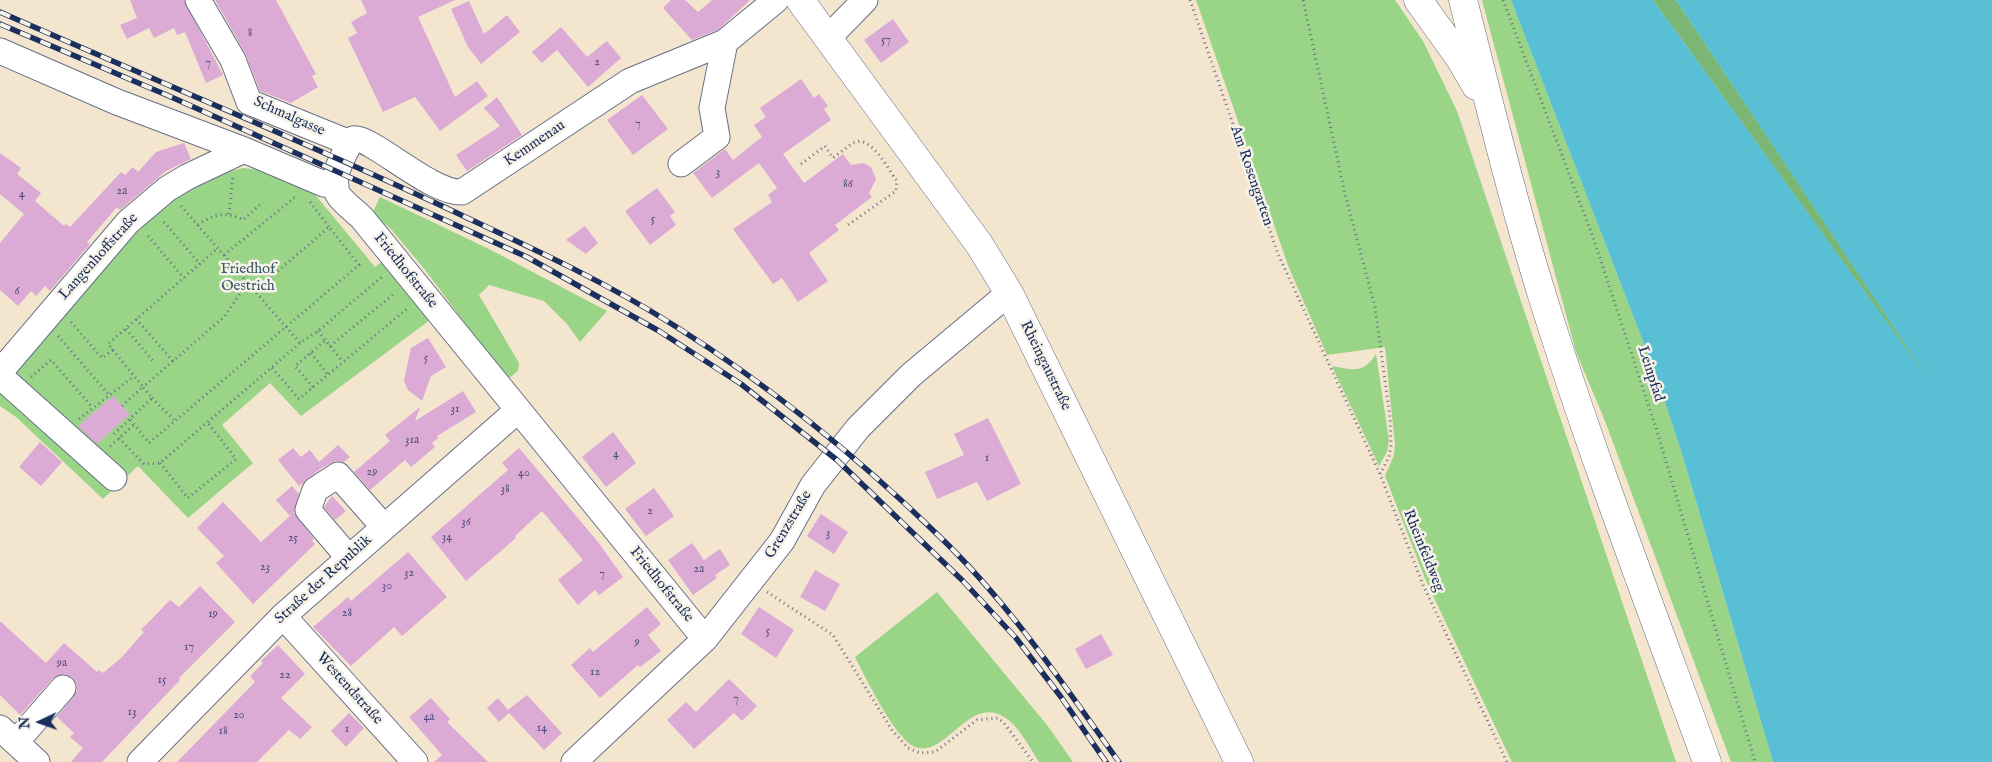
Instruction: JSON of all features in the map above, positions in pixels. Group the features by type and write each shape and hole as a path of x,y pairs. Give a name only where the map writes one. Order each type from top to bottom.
{"main road":[{"name":"Rheingaustraße","path":"800,0 979,244 1009,293 1239,762"},
{"path":"1418,0 1459,57 1491,112"},
{"path":"1464,0 1491,112 1538,283 1572,386 1707,762"}],"street":[{"name":"Schmalgasse","path":"198,0 233,60 249,102 350,143"},
{"name":"Kemmenau","path":"350,143 352,139 361,139 401,166 449,190 462,192 630,80 725,42 776,0"},
{"path":"828,38 865,0"},
{"path":"681,164 717,137 712,108 725,42"},
{"path":"0,51 237,154 324,184 336,185 337,170 350,143"},
{"name":"Langenhoffstraße","path":"5,380 128,222 175,203 187,177 237,154"},
{"name":"Friedhofstraße","path":"336,185 338,195 362,218 389,273 518,410 705,639"},
{"name":"Grenzstraße","path":"574,762 705,639 752,582 782,541 821,473 858,428 911,375 1009,293"},
{"path":"5,380 114,478"},
{"name":"Straße der Republik","path":"140,762 284,616 383,526 518,410"},
{"path":"349,558 308,510 315,490 338,475 383,526"},
{"name":"Westendstraße","path":"284,616 415,762"},
{"path":"37,762 8,735 63,688"}],"path":[{"name":"Am Rosengarten","path":"1190,0 1278,254 1321,347"},
{"path":"1303,0 1345,194 1380,332 1391,445 1389,457 1380,474"},
{"name":"Leinpfad","path":"1503,0 1596,246 1657,431 1755,762"},
{"path":"800,164 825,146 833,158 853,143 860,141 872,147 897,181 896,191 845,227"},
{"path":"229,214 237,154"},
{"path":"130,420 149,443 360,265 306,198 294,198 224,255"},
{"path":"198,225 213,216 229,214 243,220 263,202"},
{"path":"175,203 198,225 300,343"},
{"path":"158,227 170,217"},
{"path":"164,222 200,264"},
{"path":"255,291 329,227"},
{"path":"142,241 153,231"},
{"path":"148,236 184,278"},
{"path":"175,421 152,398 108,344 218,248"},
{"path":"119,438 144,464 160,463 300,343 318,331 389,273"},
{"path":"122,406 224,317 248,282"},
{"path":"391,287 400,298"},
{"path":"330,346 395,292"},
{"path":"272,368 299,399 408,308 404,303"},
{"path":"64,325 69,319 102,358 113,350"},
{"path":"136,319 173,361"},
{"path":"126,329 153,361"},
{"path":"318,331 343,362"},
{"path":"59,332 60,338 110,396"},
{"path":"313,387 295,366 326,340"},
{"name":"Rheinfeldweg","path":"1321,347 1380,474 1423,585 1507,762"},
{"path":"311,352 328,375"},
{"path":"5,380 51,360 93,408 134,376"},
{"path":"114,434 152,398"},
{"path":"160,463 188,498 236,459 208,423"},
{"path":"95,460 134,425"},
{"path":"752,582 833,636 892,730 908,748 920,753 935,752 977,720 998,718 1004,723 1033,762"}],"green space":[{"path":"1196,0 1395,0 1423,41 1457,111 1676,762 1512,762 1426,581 1385,476 1394,455 1395,445 1385,347 1327,355 1289,268"},
{"path":"1482,0 1511,0 1656,375 1683,457 1773,762 1731,762 1605,421 1576,352"},
{"path":"1653,0 1676,0 1940,396"},
{"name":"Friedhof Oestrich","path":"244,168 265,171 312,191 375,267 382,262 430,320 301,416 270,383 222,425 253,463 188,518 138,466 103,499 16,417 0,406 0,392 6,382 137,232 175,199 196,185 219,175"},
{"path":"380,197 489,249 607,311 580,342 567,324 544,301 489,285 479,295 519,363 518,371 507,380 426,271 391,229 372,214"},
{"path":"1376,354 1389,440 1387,452 1379,466 1332,366 1346,369 1362,368"},
{"path":"937,592 1047,725 1073,762 1039,762 1015,726 1004,717 991,712 979,714 935,745 924,748 913,746 897,730 855,657"}],"water":[{"path":"1511,0 1653,0 1929,380 1676,0 1992,0 1992,762 1773,762 1683,457 1656,375"}],"building":[{"path":"130,0 184,0 223,75 206,83 185,32 177,35 174,28 154,38 149,28 127,39 120,25 137,18"},
{"path":"215,0 276,0 316,74 312,76 318,87 291,103 260,91 245,53"},
{"path":"361,0 455,0 418,17 455,97 477,81 488,96 440,131 415,97 383,112 348,38 357,33 351,22 367,13"},
{"path":"671,0 685,0 698,12 712,0 750,0 718,30 692,40 663,8"},
{"path":"469,1 484,34 507,15 520,32 481,64 468,47 451,9"},
{"path":"893,19 909,42 881,63 864,40"},
{"path":"561,27 587,57 607,41 621,58 588,87 557,50 542,63 532,52"},
{"path":"801,79 814,98 819,94 828,106 824,109 831,120 783,154 804,183 843,154 851,165 863,163 871,167 876,179 869,193 872,197 835,225 839,230 809,253 828,281 798,302 782,278 773,284 733,229 772,202 768,195 777,188 759,163 712,198 693,173 725,149 733,160 762,137 754,125 766,117 760,108"},
{"path":"642,95 668,129 633,155 607,120"},
{"path":"497,97 522,135 467,171 456,155 500,126 484,108"},
{"path":"184,143 191,159 166,171 120,210 117,207 87,242 90,244 50,291 45,286 36,296 31,291 18,306 0,290 0,243 24,214 0,194 0,153 21,168 17,174 41,193 35,201 64,226 66,224 70,227 121,172 125,175 133,167 138,172 156,152"},
{"path":"657,188 675,212 670,216 676,225 650,245 625,211"},
{"path":"585,226 598,243 586,254 566,240"},
{"path":"428,338 446,367 431,376 422,401 408,390 404,381 411,348"},
{"path":"463,391 476,412 437,436 438,438 432,443 435,447 411,467 405,460 370,490 354,472 390,441 385,435 420,407 415,421"},
{"path":"113,396 130,414 97,444 78,426"},
{"path":"988,418 1021,484 987,501 977,482 937,499 925,472 964,455 954,434"},
{"path":"613,432 636,463 606,487 582,457"},
{"path":"40,442 62,462 41,486 19,467"},
{"path":"338,445 350,457 344,462 336,461 323,467 299,486 278,460 293,448 301,457 310,450 319,462"},
{"path":"519,448 598,542 623,577 599,595 595,590 578,605 558,580 583,560 542,511 515,536 516,538 466,581 431,537 508,470 502,463"},
{"path":"292,486 299,494 294,513 314,539 312,541 315,544 253,604 216,563 224,556 197,528 223,502 261,542 290,516 276,500"},
{"path":"654,488 674,516 646,536 625,509"},
{"path":"332,496 346,511 335,520 324,507"},
{"path":"821,514 848,532 834,554 807,536"},
{"path":"692,543 704,560 720,549 730,565 715,575 717,578 693,595 668,560"},
{"path":"408,552 447,597 402,636 394,627 351,666 313,627 348,597 351,601"},
{"path":"815,570 840,584 825,611 800,597"},
{"path":"200,586 235,622 179,678 180,680 102,762 71,762 83,748 70,737 74,733 57,717 77,691 76,683 72,677 65,674 53,678 20,715 0,695 0,621 46,663 64,643 97,672 99,670 103,673 121,658 144,632 141,630 170,600 179,607"},
{"path":"647,607 661,624 648,635 661,651 640,667 638,665 600,698 571,665 590,648 593,652"},
{"path":"759,607 794,630 776,658 741,634"},
{"path":"1101,634 1113,655 1086,669 1075,649"},
{"path":"278,645 305,674 281,698 312,727 300,739 289,730 257,762 177,762 255,682 250,676 263,663 261,661"},
{"path":"729,679 757,706 742,721 734,713 694,749 667,720 686,702 696,712"},
{"path":"527,695 562,733 544,750 509,713 499,722 487,708 498,698 508,710"},
{"path":"431,698 450,719 447,722 488,762 434,762 442,755 409,717"},
{"path":"349,713 364,728 346,747 331,731"}],"railway":[{"path":"0,12 332,156 560,262 647,309 710,349 779,398 845,451 877,478 965,562 1012,616 1119,762"},
{"path":"0,24 169,96 527,257 659,331 741,384 837,460 963,581 1016,638 1061,697 1106,762"}]}
